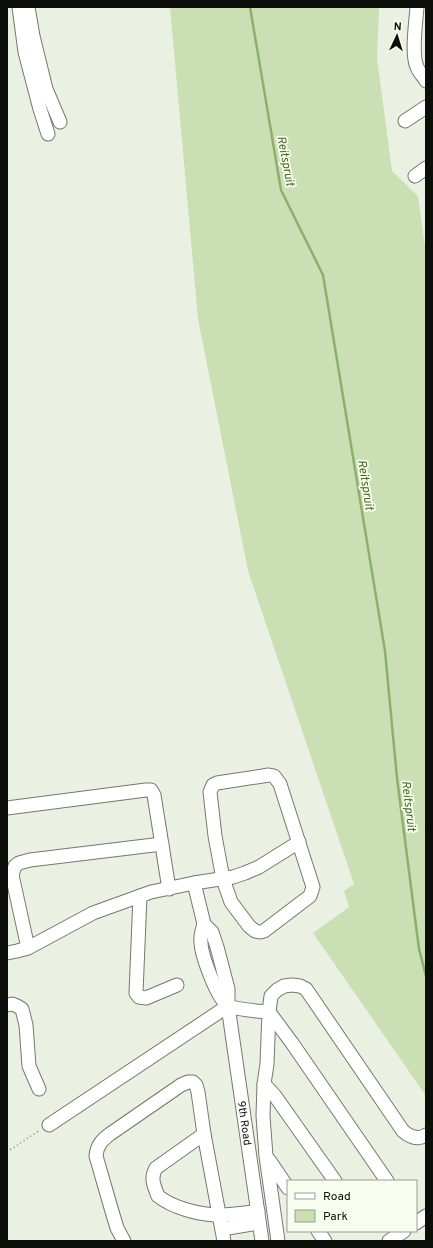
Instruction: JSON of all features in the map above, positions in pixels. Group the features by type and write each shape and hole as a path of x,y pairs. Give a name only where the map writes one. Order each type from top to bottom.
{"street":[{"path":"19,7 25,52 48,134"},
{"path":"28,7 33,36 46,89 60,122"},
{"path":"417,7 415,56 417,67 426,81"},
{"path":"405,121 426,107"},
{"path":"415,176 426,168"},
{"path":"269,775 274,776 280,784 312,883 313,891 310,896 260,932 255,931 249,926 231,902 224,879 215,836 210,798 210,792 213,785 269,775"},
{"path":"7,808 151,790 154,795 169,889"},
{"path":"7,953 28,948 44,941 93,913 151,892 233,877 259,867 299,842"},
{"path":"28,948 12,875 15,866 19,863 30,860 162,844"},
{"path":"194,883 204,924 200,942 202,952 217,993 228,1006 252,1011 269,1012"},
{"path":"140,896 136,993 139,997 146,998 178,985"},
{"path":"278,1241 266,1156 263,1116 269,1012 271,996 277,990 284,986 292,985 300,986 306,989 403,1131 411,1137 416,1138 422,1138 426,1135"},
{"path":"7,1004 17,1006 22,1009 26,1025 29,1066 39,1089"},
{"path":"49,1125 228,1006"},
{"name":"9th Road","path":"228,1006 262,1241"},
{"path":"269,1012 386,1180"},
{"path":"124,1241 111,1208 96,1156 97,1149 101,1141 161,1098 188,1082 193,1082 196,1085 198,1092 204,1134 223,1235 258,1217"},
{"path":"264,1084 275,1096 334,1180"},
{"path":"204,1134 156,1168 152,1178 158,1196 171,1204 193,1211 219,1215 258,1217"},
{"path":"266,1156 287,1187"},
{"path":"417,1221 426,1216"},
{"path":"319,1232 325,1241"},
{"path":"389,1241 402,1232"}],"path":[{"path":"7,1152 49,1125"}],"green space":[{"name":"Reitspruit","path":"170,7 379,7 377,58 392,171 418,196 426,254 426,1096 313,933 349,907 344,891 354,884 248,571 198,319"}],"waterway":[{"name":"Reitspruit","path":"250,7 281,190 323,275 385,651 397,778 419,949 426,976"}]}
